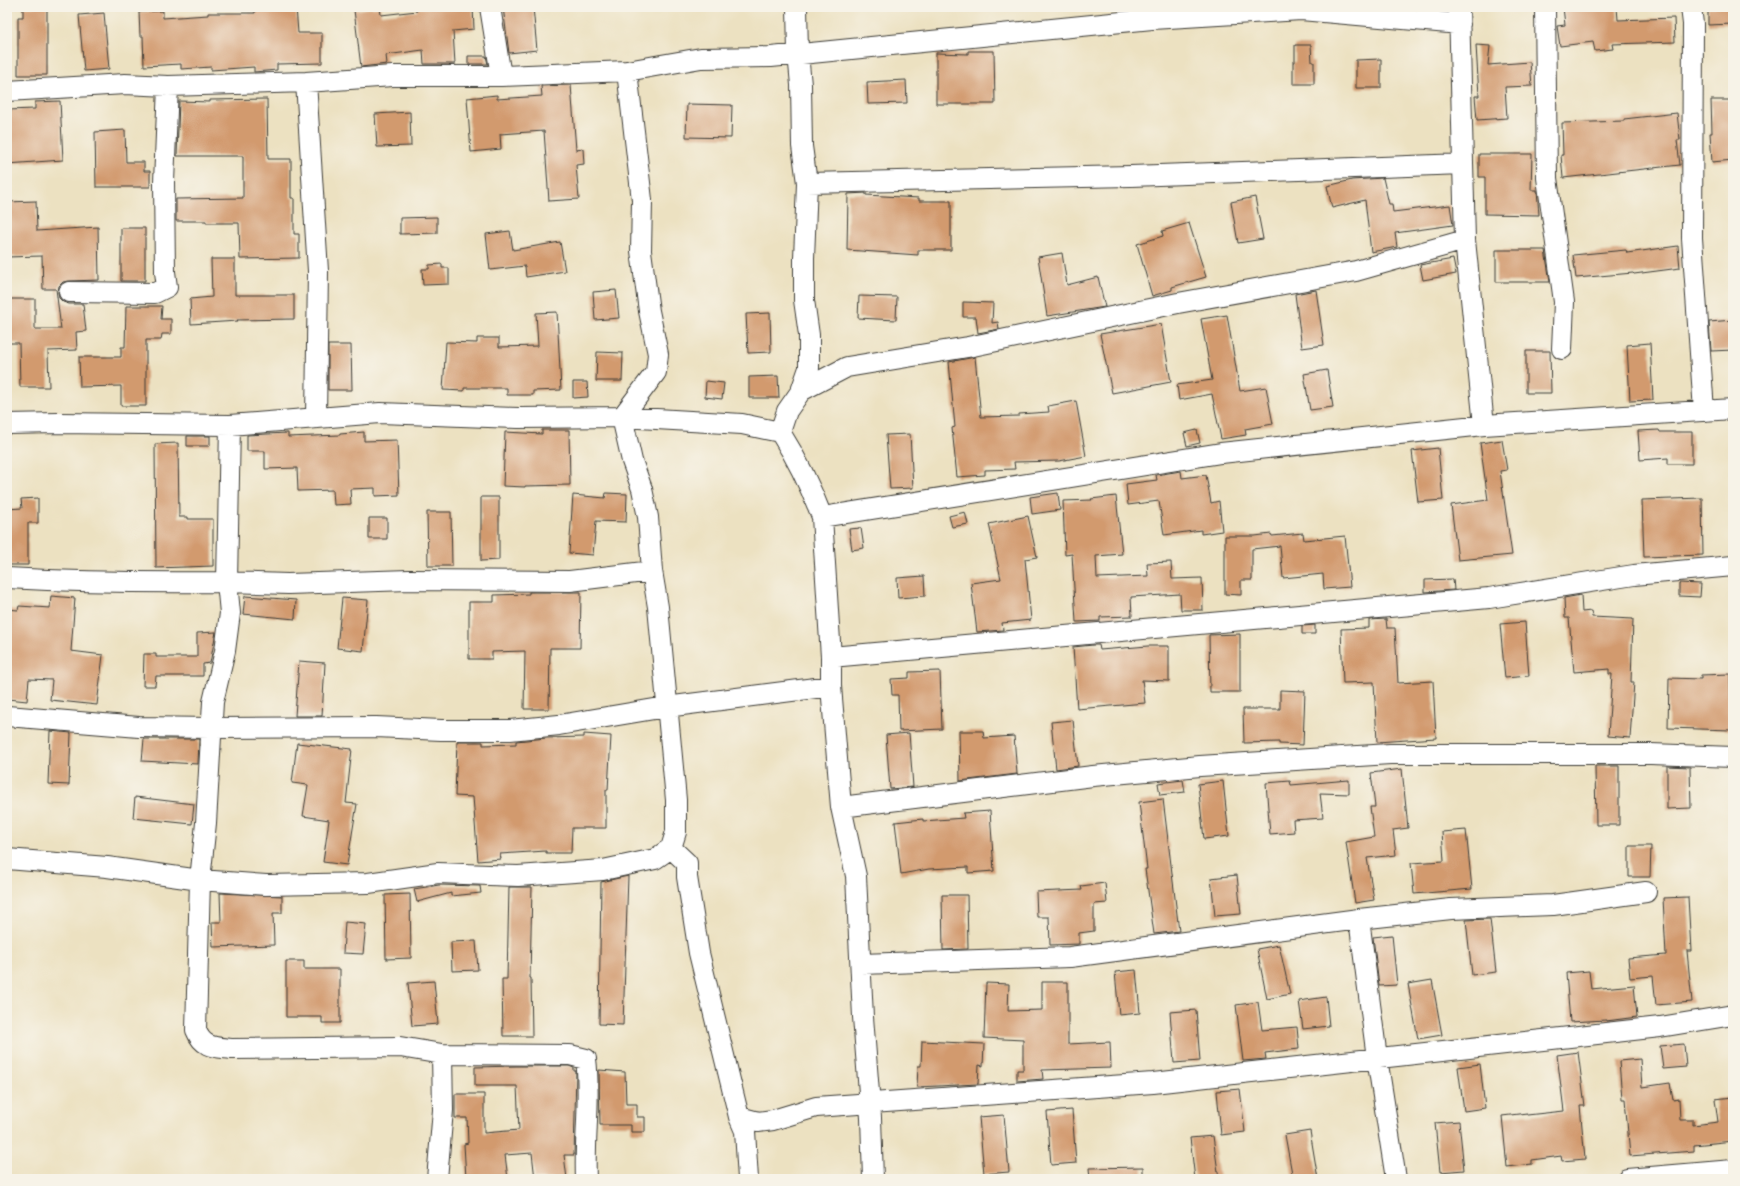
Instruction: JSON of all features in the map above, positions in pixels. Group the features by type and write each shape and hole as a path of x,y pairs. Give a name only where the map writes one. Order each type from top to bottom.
{"street":[{"path":"490,7 501,76"},
{"path":"780,432 787,410 801,391 809,368 809,335 804,300 807,183 802,146 801,85 796,7"},
{"path":"1545,7 1548,178 1564,302 1562,350"},
{"path":"1691,7 1693,24 1692,238 1704,411"},
{"path":"7,91 125,84 168,86 306,82 393,76 501,76 627,71 701,58 756,58 1152,19 1301,10 1459,16 1465,240 1484,425"},
{"path":"7,859 107,867 200,880 266,885 368,883 438,873 518,876 603,870 655,859 671,848 676,832 676,800 666,707 658,607 652,571 648,518 642,489 632,461 622,417 656,372 658,354 649,311 641,251 642,200 627,71"},
{"path":"306,82 318,271 316,418"},
{"path":"69,292 155,293 167,287 165,272 164,182 168,86"},
{"path":"807,183 1131,176 1463,164"},
{"path":"801,391 847,367 968,347 1178,303 1356,271 1465,240"},
{"path":"822,518 1221,453 1484,425 1733,409"},
{"path":"7,424 58,423 230,425 380,413 518,418 622,417 742,424 780,432 793,453 822,518 830,657 830,686 841,807 856,876 860,964 870,1104 873,1179"},
{"path":"230,425 227,582 230,614 225,651 212,702 210,728 211,752 200,880 196,1030 199,1038 203,1042 212,1046 231,1049 400,1047 442,1054 570,1055 586,1059 588,1077 584,1152 586,1179"},
{"path":"830,657 1490,598 1634,575 1733,566"},
{"path":"7,578 141,583 227,582 288,584 409,580 570,581 652,571"},
{"path":"7,716 139,727 376,727 441,730 510,730 558,725 666,707 830,686"},
{"path":"841,807 1085,777 1200,766 1390,754 1651,754 1733,757"},
{"path":"671,848 687,863 687,876 699,953 739,1117 745,1131 748,1179"},
{"path":"860,964 1070,957 1359,919 1451,909 1553,905 1646,892"},
{"path":"1359,919 1376,1058 1396,1179"},
{"path":"739,1117 758,1122 773,1120 816,1107 1153,1083 1660,1027 1733,1016"},
{"path":"436,1179 443,1110 442,1054"},
{"path":"1627,1179 1733,1170"}],"building":[{"path":"23,7 47,7 47,75 18,75 18,17 23,17"},
{"path":"255,7 296,7 298,33 322,33 322,63 277,64 277,70 254,72 254,67 211,70 211,67 181,69 181,64 144,66 143,36 140,36 139,12 163,11 163,18 208,15 208,13 255,13"},
{"path":"380,7 381,15 417,11 417,8 473,7 474,29 453,31 455,64 424,64 423,50 386,55 387,64 361,67 354,10"},
{"path":"503,7 533,7 537,50 509,53"},
{"path":"1563,7 1617,7 1618,20 1674,18 1675,42 1612,44 1613,49 1595,51 1593,42 1560,46 1557,26 1565,25"},
{"path":"1708,7 1733,7 1733,24 1708,25"},
{"path":"104,13 109,69 84,71 79,15"},
{"path":"1295,45 1311,45 1312,62 1314,62 1314,84 1293,84"},
{"path":"1476,45 1490,46 1488,65 1530,62 1532,86 1505,87 1507,118 1477,120 1475,96 1479,96"},
{"path":"968,51 994,51 995,104 936,104 936,53 968,54"},
{"path":"468,56 486,56 488,64 468,64"},
{"path":"1381,59 1381,88 1356,88 1356,60"},
{"path":"906,80 907,103 868,104 867,82"},
{"path":"571,85 576,150 583,149 584,164 576,165 579,199 549,201 544,131 500,134 501,149 471,152 467,98 497,95 497,99 542,96 541,86"},
{"path":"267,99 268,159 291,159 291,198 294,198 294,234 299,234 299,258 240,259 239,223 176,221 176,199 243,198 243,156 177,156 179,101 210,102 210,100"},
{"path":"1711,100 1733,100 1733,160 1712,162 1710,133 1712,133"},
{"path":"60,101 63,160 7,164 7,110 35,109 35,102"},
{"path":"687,104 732,105 731,138 686,137"},
{"path":"410,112 411,146 377,147 375,114"},
{"path":"1677,113 1680,140 1677,140 1680,165 1563,178 1561,155 1563,155 1562,123 1624,121 1624,119"},
{"path":"125,130 126,162 144,162 144,171 150,171 150,187 96,187 95,132"},
{"path":"1479,154 1532,154 1531,190 1537,190 1539,215 1485,214 1485,177 1479,177"},
{"path":"1383,178 1389,204 1392,204 1393,212 1450,205 1453,225 1395,233 1397,247 1371,252 1365,200 1332,208 1327,186 1352,180"},
{"path":"866,193 866,195 919,198 919,201 951,201 951,250 918,250 918,255 847,250 848,194"},
{"path":"1255,197 1263,239 1238,243 1231,202"},
{"path":"36,201 37,231 98,227 99,280 69,281 63,282 59,286 59,298 63,302 69,304 83,304 86,331 76,332 77,350 48,351 49,387 20,387 19,343 7,343 7,299 35,299 35,329 61,329 56,289 43,289 42,256 7,257 7,202"},
{"path":"437,217 437,233 400,234 400,218"},
{"path":"1189,223 1206,277 1172,287 1172,290 1152,296 1137,244 1163,236 1162,231"},
{"path":"121,228 145,228 145,281 121,281"},
{"path":"510,231 513,250 560,242 565,271 526,277 525,266 490,270 486,234"},
{"path":"1678,246 1680,268 1634,274 1576,278 1573,255 1626,250 1627,253"},
{"path":"1496,250 1545,250 1550,282 1496,282"},
{"path":"1062,253 1067,285 1098,277 1105,307 1047,316 1038,257"},
{"path":"211,259 235,259 235,295 294,295 294,319 237,320 238,321 191,324 190,299 212,297"},
{"path":"1453,259 1456,274 1423,280 1420,265"},
{"path":"442,264 442,268 449,268 449,284 423,285 422,269 429,269 429,265"},
{"path":"616,290 619,318 595,320 593,292"},
{"path":"1316,290 1324,345 1302,348 1295,294"},
{"path":"859,296 897,297 896,320 858,318"},
{"path":"963,302 993,303 992,323 998,322 999,329 978,333 976,317 963,317"},
{"path":"126,306 162,306 161,319 171,319 171,334 162,334 161,340 146,340 146,406 121,406 121,386 80,387 79,357 121,357 121,347 125,347"},
{"path":"557,312 561,390 533,391 533,395 507,395 507,388 464,388 464,391 443,390 446,342 477,343 477,338 499,338 499,347 538,346 536,313"},
{"path":"770,313 771,352 748,353 746,314"},
{"path":"1227,315 1240,391 1266,387 1273,424 1245,429 1246,435 1221,439 1212,394 1179,400 1177,385 1212,380 1201,319"},
{"path":"1733,320 1733,350 1711,351 1709,322"},
{"path":"1161,324 1171,382 1112,393 1100,334"},
{"path":"1650,343 1653,400 1630,401 1627,345"},
{"path":"328,345 351,345 352,390 328,390"},
{"path":"1526,351 1550,351 1551,393 1526,393"},
{"path":"597,352 623,353 622,381 596,381"},
{"path":"975,357 981,417 1019,416 1019,414 1049,412 1048,406 1076,401 1086,456 1059,461 1014,462 1015,469 985,470 985,475 957,477 952,428 955,427 949,362"},
{"path":"1327,370 1333,407 1310,410 1304,374"},
{"path":"778,376 779,398 749,398 749,377"},
{"path":"706,381 724,383 722,399 705,397"},
{"path":"573,382 587,382 588,397 573,398"},
{"path":"542,430 569,430 570,485 525,487 503,486 505,432 542,434"},
{"path":"1197,430 1200,443 1187,446 1184,433"},
{"path":"1659,430 1660,432 1692,432 1692,464 1668,464 1668,458 1640,460 1638,431"},
{"path":"364,432 364,441 397,440 399,495 375,496 375,488 350,489 351,504 334,505 333,490 298,491 297,468 265,469 265,451 247,451 247,435 288,433 288,437 340,435"},
{"path":"910,434 913,488 890,489 886,435"},
{"path":"187,436 210,436 210,446 187,446"},
{"path":"1502,440 1507,470 1500,471 1512,555 1458,560 1451,505 1488,500 1480,443"},
{"path":"178,443 179,517 188,517 188,519 213,519 213,566 156,568 155,444"},
{"path":"1438,448 1443,500 1418,502 1412,451"},
{"path":"1181,471 1182,478 1206,475 1211,503 1219,501 1222,531 1201,534 1201,530 1164,535 1159,501 1128,505 1126,484 1157,480 1156,475"},
{"path":"606,493 627,494 626,522 596,521 593,555 569,553 573,495 605,498"},
{"path":"1058,493 1060,510 1032,514 1030,497"},
{"path":"1116,496 1122,554 1096,556 1097,578 1148,576 1147,563 1171,562 1172,579 1202,578 1203,610 1181,610 1180,594 1131,597 1132,616 1100,617 1100,621 1076,622 1072,554 1065,555 1063,501 1092,500 1091,499"},
{"path":"481,497 499,497 499,560 481,561"},
{"path":"38,498 38,523 28,523 28,565 7,565 7,509 22,508 21,499"},
{"path":"1702,498 1703,555 1644,557 1642,500"},
{"path":"427,512 451,512 452,566 428,566"},
{"path":"965,512 968,524 952,527 949,516"},
{"path":"1028,516 1037,557 1025,559 1031,620 1002,623 1003,630 977,632 971,583 1001,579 989,524"},
{"path":"369,518 387,518 387,539 369,539"},
{"path":"861,528 864,548 852,550 849,529"},
{"path":"1303,533 1304,540 1345,536 1350,587 1324,589 1323,574 1283,578 1280,546 1252,549 1252,580 1241,580 1241,595 1225,594 1225,536 1255,536 1271,534 1272,536"},
{"path":"924,576 925,596 898,598 897,578"},
{"path":"1453,579 1454,590 1425,592 1425,580"},
{"path":"1679,583 1701,584 1700,597 1679,596"},
{"path":"529,592 581,592 580,648 550,648 549,709 524,709 525,651 492,652 492,659 469,659 469,602 494,602 494,595 529,594"},
{"path":"1581,595 1582,612 1591,611 1592,617 1633,619 1631,682 1634,682 1630,738 1608,736 1612,674 1609,674 1609,669 1574,672 1569,618 1565,618 1564,598"},
{"path":"51,596 75,598 71,651 103,655 97,705 50,700 52,680 29,679 27,701 8,699 7,609 18,610 19,606 50,608"},
{"path":"245,596 296,600 295,619 243,614"},
{"path":"342,598 368,600 363,651 337,648"},
{"path":"1386,619 1387,628 1395,628 1398,683 1433,681 1436,738 1377,742 1374,682 1343,683 1341,629 1369,628 1369,620"},
{"path":"1525,622 1529,676 1505,678 1500,624"},
{"path":"1315,625 1315,634 1302,634 1302,626"},
{"path":"216,632 210,663 203,664 203,676 156,676 155,686 143,686 144,654 156,654 156,657 197,657 197,633"},
{"path":"1240,634 1240,692 1210,692 1209,635"},
{"path":"1099,645 1100,650 1148,646 1169,646 1169,681 1142,680 1145,703 1077,709 1073,647"},
{"path":"299,661 325,663 322,716 295,716"},
{"path":"940,671 942,729 899,731 898,695 892,695 891,679 909,678 909,672"},
{"path":"1730,674 1731,730 1668,728 1669,678 1701,679 1701,675"},
{"path":"1280,690 1305,691 1303,745 1279,744 1279,742 1244,743 1243,709 1280,709"},
{"path":"1073,720 1078,766 1056,769 1051,722"},
{"path":"50,731 71,733 69,785 48,784"},
{"path":"959,731 983,731 984,738 1014,736 1017,774 960,781"},
{"path":"909,733 913,787 890,789 886,735"},
{"path":"584,734 611,736 608,790 606,790 606,828 572,828 571,853 546,853 546,851 500,854 501,859 478,861 473,797 455,796 457,742 483,742 483,745 516,744 516,741 584,737"},
{"path":"144,739 199,739 198,764 142,761"},
{"path":"297,743 352,749 346,803 357,804 347,865 323,862 329,820 303,816 308,785 292,783"},
{"path":"1595,766 1619,766 1619,825 1596,825"},
{"path":"1667,766 1690,767 1691,808 1667,809"},
{"path":"1402,769 1408,828 1393,830 1396,855 1367,858 1374,900 1355,903 1346,842 1374,837 1370,807 1375,807 1371,773"},
{"path":"1183,780 1185,792 1160,795 1158,783"},
{"path":"1349,780 1349,794 1320,793 1323,818 1293,820 1294,832 1270,834 1266,783 1290,781 1291,785"},
{"path":"1223,781 1229,836 1204,839 1198,784"},
{"path":"135,797 194,804 192,824 133,818"},
{"path":"1163,799 1179,931 1154,934 1145,869 1147,869 1139,802"},
{"path":"990,811 994,871 968,873 968,867 929,869 901,874 895,822 923,819 923,821 964,818 963,813"},
{"path":"1466,830 1472,889 1414,894 1411,863 1444,861 1442,832"},
{"path":"1629,846 1651,846 1650,877 1629,877"},
{"path":"1237,875 1241,914 1215,916 1211,878"},
{"path":"628,876 623,1025 599,1024 601,882"},
{"path":"1105,883 1107,903 1094,904 1094,931 1079,933 1079,944 1050,945 1049,917 1037,917 1036,892 1082,890 1081,886"},
{"path":"439,885 480,886 481,893 451,896 451,893 417,902 414,889"},
{"path":"509,887 532,887 530,978 532,1036 503,1036 502,979 507,979"},
{"path":"220,893 282,896 282,913 273,913 274,945 213,947 212,922 221,922"},
{"path":"410,894 411,958 386,959 385,895"},
{"path":"942,895 967,895 968,949 943,950"},
{"path":"1688,897 1691,951 1687,951 1692,1002 1656,1005 1653,976 1630,978 1628,958 1666,955 1663,898"},
{"path":"1490,919 1496,972 1472,975 1466,920"},
{"path":"345,922 366,924 363,954 343,953"},
{"path":"1392,935 1397,985 1379,986 1373,937"},
{"path":"476,941 478,970 452,971 451,942"},
{"path":"1279,945 1290,994 1267,999 1257,949"},
{"path":"286,961 304,961 304,969 340,969 340,1023 322,1023 322,1017 286,1017"},
{"path":"1136,970 1140,1013 1119,1015 1115,972"},
{"path":"1589,971 1591,989 1634,985 1637,1017 1606,1021 1570,1022 1566,973"},
{"path":"1432,980 1442,1035 1418,1039 1408,984"},
{"path":"434,981 438,1024 412,1026 408,983"},
{"path":"1042,982 1068,982 1068,1044 1110,1042 1111,1068 1042,1070 1043,1079 1017,1081 1017,1070 1023,1070 1023,1040 984,1038 986,983 1009,984 1008,1011 1042,1010"},
{"path":"1326,997 1329,1026 1303,1029 1299,1001"},
{"path":"1258,1002 1262,1030 1297,1027 1299,1049 1265,1053 1266,1059 1243,1061 1236,1005"},
{"path":"1196,1010 1200,1061 1174,1063 1170,1012"},
{"path":"922,1041 984,1044 983,1066 979,1065 978,1084 917,1087 918,1066 921,1066"},
{"path":"1684,1044 1686,1067 1663,1069 1660,1046"},
{"path":"1578,1052 1585,1106 1580,1106 1585,1159 1562,1161 1561,1156 1532,1160 1532,1164 1507,1167 1502,1116 1564,1111 1557,1055"},
{"path":"1640,1059 1642,1087 1670,1083 1673,1100 1679,1099 1680,1120 1693,1120 1693,1125 1718,1122 1715,1099 1733,1097 1733,1141 1694,1145 1694,1151 1630,1156 1625,1099 1622,1099 1619,1061"},
{"path":"1480,1064 1485,1108 1464,1111 1458,1067"},
{"path":"569,1066 574,1068 574,1071 576,1071 574,1155 564,1155 567,1179 535,1179 532,1153 505,1155 508,1179 466,1179 464,1144 468,1143 467,1118 455,1118 455,1094 484,1094 484,1133 519,1130 517,1086 475,1086 475,1067"},
{"path":"599,1070 625,1072 626,1104 637,1104 637,1117 645,1117 645,1132 631,1132 631,1125 600,1125"},
{"path":"1240,1089 1245,1132 1221,1135 1217,1091"},
{"path":"1072,1110 1076,1163 1051,1165 1047,1112"},
{"path":"1004,1115 1009,1172 984,1174 979,1117"},
{"path":"1459,1121 1464,1170 1440,1172 1435,1123"},
{"path":"1310,1131 1318,1179 1293,1179 1285,1135"},
{"path":"1213,1136 1219,1179 1195,1179 1190,1138"},
{"path":"1143,1167 1143,1179 1090,1179 1089,1168"}]}
